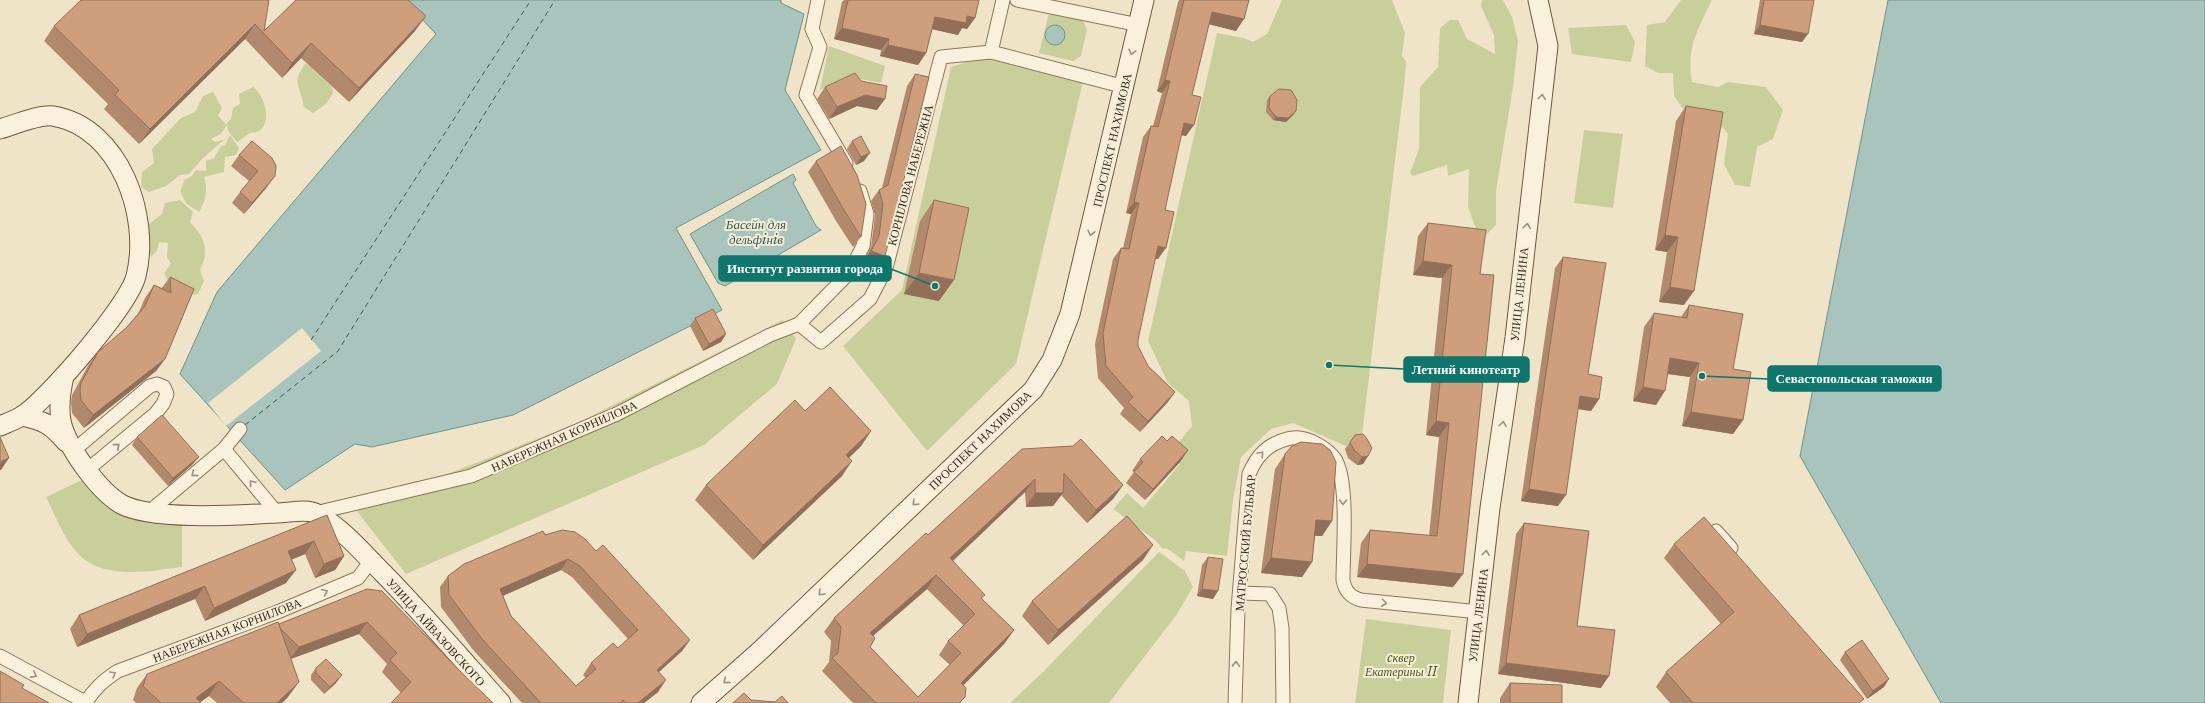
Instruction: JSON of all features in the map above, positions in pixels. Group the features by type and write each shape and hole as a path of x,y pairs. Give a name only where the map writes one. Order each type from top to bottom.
{"main road":[{"name":"ПРОСПЕКТ НАХИМОВА","path":"701,703 762,649 1033,390 1052,360 1070,314 1144,0"},
{"name":"УЛИЦА ЛЕНИНА","path":"1468,703 1490,508 1515,338 1548,46 1538,0"},
{"path":"0,129 25,121 51,116 74,122 105,144 129,187 140,224 141,251 137,271 124,302 64,376 22,416 0,426"},
{"path":"64,376 59,399 60,423 71,448"},
{"path":"22,416 42,421 54,427 93,479 121,503 132,509 169,514 315,513"},
{"name":"УЛИЦА АЙВАЗОВСКОГО","path":"315,513 344,535 371,561 414,606 501,703"}],"street":[{"path":"799,324 849,273 863,246 868,214 856,178 806,95 820,47 812,29 818,0"},
{"path":"1003,0 991,52 1124,86"},
{"path":"1017,0 1139,24"},
{"name":"КОРНІЛОВА НАБЕРЕЖНА","path":"799,324 821,342 870,299 886,268 941,57 991,52"},
{"name":"НАБЕРЕЖНАЯ КОРНИЛОВА","path":"315,513 471,476 617,414 770,336 799,324"},
{"path":"71,448 150,386 157,384 164,387 167,394 163,404 155,414 87,470"},
{"path":"150,512 224,449 240,430"},
{"name":"МАТРОССКИЙ БУЛЬВАР","path":"1235,703 1240,593 1248,487 1252,468 1263,451 1275,442 1290,438 1301,438 1325,448 1335,460 1343,481 1343,580 1344,586 1350,595 1361,600 1479,612"},
{"path":"224,449 277,513"},
{"path":"1716,531 1742,561"},
{"name":"НАБЕРЕЖНАЯ КОРНИЛОВА","path":"87,703 94,690 105,679 118,671 276,613 358,578 371,561"},
{"path":"1240,593 1270,594 1279,608 1282,628 1283,703"},
{"path":"0,656 87,703"}],"green space":[{"path":"1282,0 1392,0 1405,33 1402,56 1406,61 1405,78 1361,443 1346,446 1293,423 1271,429 1241,457 1233,500 1227,556 1186,551 1184,561 1168,549 1162,548 1155,540 1113,509 1127,493 1143,508 1180,464 1170,453 1192,426 1189,401 1168,383 1148,341 1217,33 1244,38 1253,42 1267,34"},
{"path":"1482,0 1503,0 1512,17 1518,41 1513,87 1496,191 1496,225 1484,237 1479,237 1468,207 1469,169 1448,176 1447,165 1413,176 1410,173 1419,149 1420,87 1438,67 1440,28 1450,20 1458,20 1467,39 1495,54 1494,35 1481,6"},
{"path":"1681,0 1712,0 1694,39 1691,59 1692,82 1718,87 1728,82 1766,87 1783,110 1773,139 1757,147 1750,187 1735,185 1724,164 1728,134 1716,120 1696,116 1683,109 1674,96 1673,73 1658,73 1645,66 1647,25 1665,22"},
{"path":"1049,13 1083,21 1087,29 1081,56 1073,61 1039,53"},
{"path":"1626,25 1635,42 1631,62 1572,54 1568,28"},
{"path":"829,46 885,66 881,83 850,77 820,90"},
{"path":"982,57 1083,82 1016,364 927,451 843,346 902,290 951,67"},
{"path":"306,63 332,87 333,93 326,104 313,113 304,107 298,84 301,69"},
{"path":"253,87 261,96 265,108 266,121 258,132 250,133 237,142 228,131 227,123 231,119 233,108 240,104 239,94"},
{"path":"213,92 222,108 218,116 227,125 221,134 211,139 215,142 225,139 203,158 189,174 180,175 166,186 149,192 141,187 142,172 154,163 152,149 181,118 195,112 203,96"},
{"path":"1584,130 1623,134 1613,208 1574,203"},
{"path":"230,135 239,148 236,155 225,157 224,172 204,177 206,195 199,212 187,204 180,192 184,180 192,176 196,170 206,171 206,161 214,158 221,146 225,145"},
{"path":"180,200 193,212 190,222 199,233 204,244 205,256 200,270 204,281 198,294 189,295 169,283 164,273 171,264 167,257 168,243 159,242 157,251 151,257 145,227 162,214 165,203"},
{"path":"783,320 796,339 777,384 704,445 406,574 356,510 575,424"},
{"path":"84,479 182,523 182,567 154,571 125,572 97,566 84,559 74,549 66,537 46,497"},
{"path":"1159,552 1185,571 1193,587 1177,614 1109,703 1010,703 1043,672"},
{"name":"cквер Екатерины II","path":"1366,619 1451,630 1443,703 1355,703"}],"water":[{"path":"404,0 781,0 781,3 804,14 785,90 821,150 676,228 722,310 513,415 372,447 355,444 285,490 180,374 217,292 436,34"},
{"path":"1888,0 2205,0 2205,703 1941,703 1800,456"},
{"path":"1055,25 1062,28 1065,35 1062,42 1055,45 1048,42 1045,35 1048,28"},
{"name":"Басейн для дельфiнiв","path":"793,174 796,180 793,183 816,226 821,230 725,286 718,283 690,234"}],"pier":[{"path":"302,328 321,351 226,426 208,403"}],"building":[{"path":"81,0 269,0 264,31 296,0 408,0 426,16 359,88 311,43 292,63 255,24 150,129 115,95 119,90 54,26"},
{"path":"848,0 979,0 975,18 967,16 966,23 935,17 926,53 888,45 889,39 842,28"},
{"path":"1184,0 1249,0 1244,19 1212,12 1192,95 1201,97 1194,125 1184,123 1165,210 1174,212 1166,248 1158,246 1138,340 1138,346 1148,366 1175,392 1148,421 1128,402 1133,397 1106,366 1103,333 1121,248 1129,249 1139,203 1134,202 1151,126 1158,127 1170,81 1165,80"},
{"path":"1764,0 1814,0 1808,34 1760,25"},
{"path":"855,73 861,81 887,86 885,99 865,95 837,107 825,87"},
{"path":"915,74 929,77 885,256 871,251 879,236 883,204 879,190 888,185"},
{"path":"1279,89 1291,90 1297,100 1296,111 1288,118 1276,117 1269,108 1270,96"},
{"path":"1686,106 1723,112 1694,291 1670,287 1678,237 1665,235"},
{"path":"861,136 870,153 861,157 852,141"},
{"path":"252,141 272,158 276,166 275,176 252,203 240,192 258,171 239,155"},
{"path":"841,146 857,175 866,204 861,237 816,161"},
{"path":"934,200 969,208 954,280 919,273"},
{"path":"1428,223 1486,230 1480,274 1494,275 1463,574 1367,564 1370,530 1437,536 1449,423 1436,421 1452,265 1423,261"},
{"path":"1563,257 1606,263 1588,374 1602,377 1599,399 1580,396 1566,495 1529,489"},
{"path":"170,277 194,289 165,359 93,415 81,400 80,390 81,383 98,352 127,327 145,306 154,285 171,293"},
{"path":"1689,305 1743,314 1733,369 1751,372 1743,420 1691,412 1699,363 1670,358 1665,391 1643,387 1654,313 1687,318"},
{"path":"713,309 726,334 709,344 695,318"},
{"path":"830,387 871,431 846,455 852,461 763,545 706,485 795,400 805,411"},
{"path":"162,415 199,457 173,478 137,437"},
{"path":"1363,434 1372,448 1368,456 1362,457 1354,450 1350,442 1355,435"},
{"path":"1162,436 1167,441 1172,436 1188,450 1153,489 1134,472 1143,462 1140,459"},
{"path":"0,437 9,458 0,462"},
{"path":"1081,439 1123,485 1096,510 1064,473 1063,493 1035,493 1035,479 950,558 985,595 981,598 1014,630 961,683 966,688 965,697 959,703 876,703 832,658 838,653 841,627 834,618 926,533 928,535 1022,449 1073,446","holes":["936,575 975,614 948,641 961,653 918,697 870,647 875,638 870,633"]},
{"path":"1301,442 1322,444 1330,450 1336,462 1332,521 1316,520 1312,562 1271,558 1285,454 1292,446"},
{"path":"327,515 344,556 324,564 314,541 288,551 296,570 214,608 205,586 87,634 79,615"},
{"path":"1127,516 1153,545 1058,630 1032,601"},
{"path":"1704,517 1864,699 1859,703 1693,703 1666,672 1734,612 1674,544"},
{"path":"1524,523 1589,531 1577,626 1615,630 1609,676 1506,663"},
{"path":"562,530 575,532 585,539 596,551 603,545 690,640 657,670 666,680 638,703 626,703 623,700 621,703 541,703 482,639 449,595 448,576 464,564 543,531 545,535","holes":["568,559 580,566 638,630 618,648 613,643 591,663 596,669 576,686 511,616 500,589"]},
{"path":"1208,557 1223,559 1218,591 1202,589"},
{"path":"367,589 382,591 493,703 391,703 411,682 390,660 397,653 367,622 299,647 280,628 279,624"},
{"path":"278,622 299,682 277,703 244,703 219,681 196,698 201,703 161,703 143,686 147,674"},
{"path":"1862,640 1889,679 1873,691 1845,652"},
{"path":"326,659 342,675 330,687 316,673 316,668"},
{"path":"0,671 24,685 22,688 49,703 0,703"},
{"path":"1510,683 1562,685 1562,703 1510,703"},
{"path":"744,693 751,700 775,702 782,696 788,703 733,703"}],"ferry route":[{"path":"311,340 531,0"},
{"path":"245,425 338,351 555,0"}],"place":[{"name":"Институт развития города","path":"935,286"},
{"name":"Летний кинотеатр","path":"1329,365"},
{"name":"Севастопольская таможня","path":"1702,376"}]}
